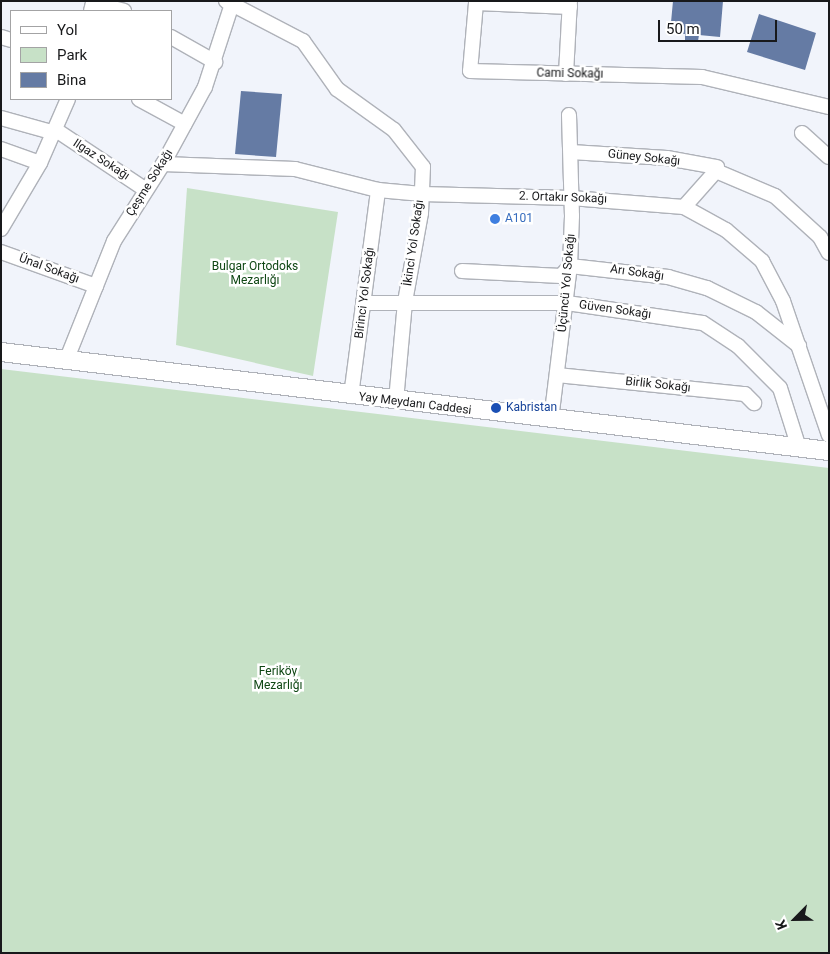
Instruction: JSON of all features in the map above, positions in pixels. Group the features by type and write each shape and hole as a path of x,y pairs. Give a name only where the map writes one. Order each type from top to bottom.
{"street":[{"name":"Çeşme Sokağı","path":"66,361 114,241 163,164 215,62 229,3"},
{"name":"İkinci Yol Sokağı","path":"229,3 303,41 337,90 394,130 423,167 422,194 405,302 396,401"},
{"name":"Cami Sokağı","path":"570,4 476,3 470,71 702,77 829,107"},
{"path":"566,74 570,4"},
{"path":"92,7 116,10"},
{"path":"172,38 215,62"},
{"path":"1,229 40,163 68,100"},
{"path":"141,100 185,124"},
{"name":"Üçüncü Yol Sokağı","path":"552,420 570,266 572,152 569,115"},
{"name":"Ilgaz Sokağı","path":"1,118 55,132 146,190"},
{"path":"802,133 829,157"},
{"path":"1,149 40,163"},
{"name":"Güney Sokağı","path":"572,152 667,158 717,168"},
{"name":"2. Ortakır Sokağı","path":"163,164 295,169 378,190 422,194 571,198 684,208 726,230 762,261 782,301 829,436"},
{"path":"684,208 716,171 775,196 820,237 829,253"},
{"name":"Birinci Yol Sokağı","path":"351,396 378,190"},
{"name":"Ünal Sokağı","path":"1,252 96,286"},
{"path":"462,271 561,276 570,266"},
{"name":"Arı Sokağı","path":"570,266 651,274 707,288 756,312 799,346"},
{"name":"Güven Sokağı","path":"363,303 566,303 703,323 738,346 780,388 799,448"},
{"name":"Yay Meydanı Caddesi","path":"1,352 351,396 829,451"},
{"name":"Birlik Sokağı","path":"557,375 745,394 754,403"}],"green space":[{"name":"Bulgar Ortodoks Mezarlığı","path":"187,188 338,212 313,376 176,345"},
{"name":"Feriköy Mezarlığı","path":"1,369 829,468 829,953 1,953"}],"building":[{"path":"673,1 723,1 720,37 699,35 698,41 685,40 685,34 670,33"},
{"path":"759,14 816,33 805,70 747,52"},
{"path":"241,91 282,94 276,157 235,154"}],"place":[{"name":"A101","path":"495,219"},
{"name":"Kabristan","path":"496,408"}]}
